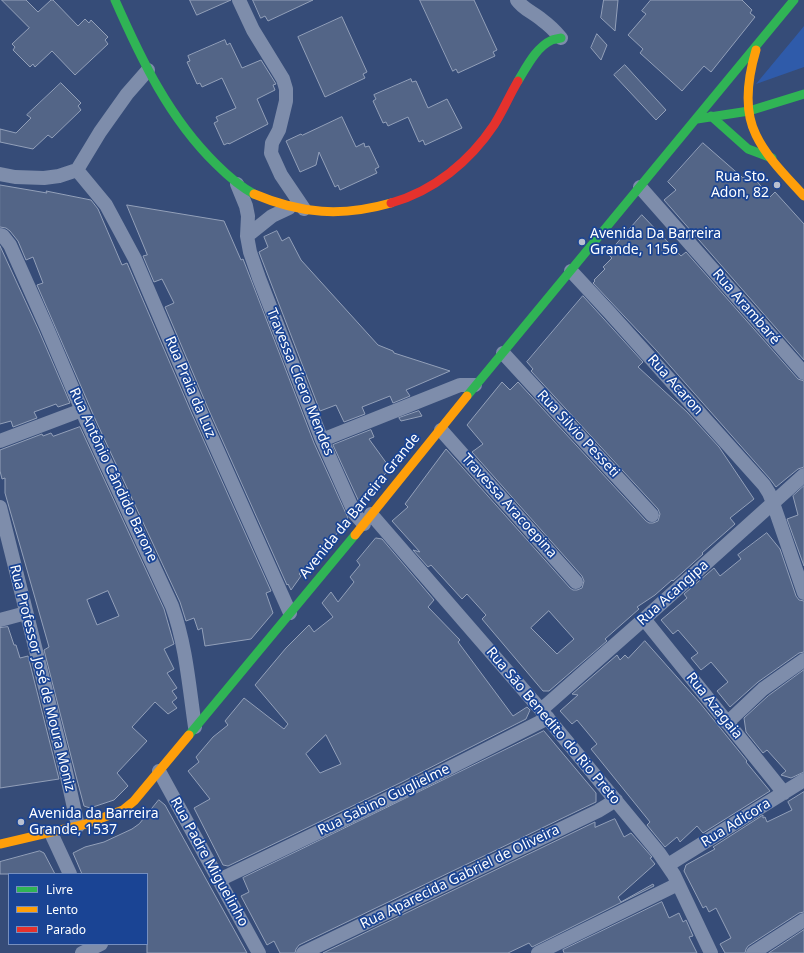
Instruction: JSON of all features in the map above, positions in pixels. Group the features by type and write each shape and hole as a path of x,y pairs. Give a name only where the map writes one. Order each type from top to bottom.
{"main road":[{"path":"116,0 140,56 163,97 195,143 211,160 237,184 289,208 318,212 351,212 406,199 422,191 445,176 467,158 482,141 496,121 518,78 534,56 549,41 557,37 560,38"},
{"name":"Avenida da Barreira Grande","path":"0,844 78,826 123,810 129,806 368,519 441,430 475,385 697,119 794,0"},
{"path":"758,43 750,69 748,95 749,111 756,134 772,158 804,196"},
{"path":"697,119 749,111 804,94"},
{"path":"711,116 748,149 772,158"}],"street":[{"path":"239,0 253,30 283,79 286,89 286,101 278,130 272,143 271,153 281,174 304,209"},
{"path":"517,0 522,6 544,22 560,38"},
{"path":"0,174 15,177 44,178 59,176 77,170 100,132 127,94 148,70"},
{"name":"Rua Praia da Luz","path":"77,170 106,205 135,259 199,409 290,613"},
{"name":"Travessa Cícero Mendes","path":"237,184 244,199 247,211 247,236 250,252 322,440 355,514 368,519"},
{"name":"Rua Arambaré","path":"640,187 804,373"},
{"path":"247,236 272,216 289,208"},
{"name":"Rua Antônio Cândido Barone","path":"0,235 3,236 10,245 82,410 177,618 184,647 195,727"},
{"name":"Rua Acaron","path":"571,271 764,485 773,503 804,593"},
{"name":"Rua Silvio Pesseti","path":"503,353 652,515"},
{"path":"322,440 460,385 475,385"},
{"path":"0,441 82,410"},
{"name":"Travessa Aracoepina","path":"441,430 576,582"},
{"name":"Rua Acangipa","path":"545,714 644,619 804,475"},
{"name":"Rua Professor José de Moura Moniz","path":"0,507 6,559 26,613 64,763 78,826"},
{"name":"Rua São Benedito do Rio Preto","path":"368,519 545,714 668,865 711,953"},
{"path":"0,620 26,613"},
{"name":"Rua Azagaia","path":"644,619 784,793"},
{"path":"727,723 763,689 804,660"},
{"name":"Rua Sabino Guglielme","path":"219,880 406,790 545,714"},
{"name":"Rua Padre Miguelinho","path":"159,771 259,953"},
{"name":"Rua Adicora","path":"668,865 804,780"},
{"name":"Rua Aparecida Gabriel de Oliveira","path":"303,953 429,891 598,811 616,800"},
{"path":"51,833 70,873"},
{"path":"538,953 678,884"},
{"path":"753,953 804,920"},
{"path":"82,953 100,945"}],"shaded area":[{"path":"804,26 804,67 756,84 800,31"}],"building":[{"path":"2,0 26,0 38,12 51,0 53,0 78,26 85,19 89,23 91,20 108,37 105,40 108,44 75,75 52,51 35,67 33,64 30,67 13,50 15,47 12,44 29,28"},
{"path":"190,0 231,0 197,15"},
{"path":"253,0 313,0 268,21 265,16 261,18"},
{"path":"420,0 474,0 497,50 493,52 495,56 458,73 456,69 453,71"},
{"path":"604,0 618,0 615,31 601,18"},
{"path":"651,0 742,0 752,10 750,13 755,17 711,72 704,66 682,91 640,53 643,49 628,35 646,14 642,11"},
{"path":"342,17 367,72 363,74 365,78 325,97 298,37"},
{"path":"597,34 607,45 601,60 591,48"},
{"path":"225,40 227,45 230,43 242,68 261,60 276,84 273,85 275,90 257,99 268,124 229,144 224,145 214,123 218,121 216,117 236,108 222,78 202,87 200,83 197,84 187,62 190,61 188,56"},
{"path":"625,65 666,110 656,120 614,75"},
{"path":"411,79 412,82 416,81 428,108 447,99 462,128 425,145 423,140 419,142 408,117 388,126 386,122 383,123 373,101 376,99 374,95"},
{"path":"61,83 81,103 78,106 81,110 52,138 48,135 33,149 0,142 0,129 16,133 31,118 27,115"},
{"path":"342,117 356,147 364,143 365,147 369,146 379,167 375,169 377,173 340,190 338,185 335,187 319,152 316,165 300,172 286,141"},
{"path":"703,143 743,178 750,173 770,197 775,192 804,224 804,360 664,200 676,190 668,182"},
{"path":"0,185 47,193 46,191 91,200 98,209 122,265 127,263 191,412 271,591 266,593 273,613 251,639 205,646 202,628 198,630 194,618 186,621 180,602 96,421 37,285 43,283 33,257 26,260 18,241 10,231 6,228 0,227"},
{"path":"127,205 224,221 241,260 243,259 314,443 348,518 345,521 346,524 299,574 301,576 291,590 288,584 287,585 207,406 165,307 174,303 162,279 154,282 143,256 147,255"},
{"path":"642,215 681,256 686,252 798,379 804,381 804,467 798,469 776,487 656,350 593,283 605,269 603,267 612,258 608,254"},
{"path":"277,231 282,241 289,237 301,260 378,345 393,351 394,353 450,371 406,390 410,396 393,403 390,396 362,407 365,414 344,422 336,405 320,411 259,252 268,247 264,237"},
{"path":"0,246 70,403 58,407 56,404 34,412 37,418 13,427 11,421 0,424"},
{"path":"583,296 643,362 638,367 687,412 719,447 754,499 730,518 735,524 702,553 703,554 673,581 672,580 655,595 637,607 639,609 605,639 607,641 549,691 543,691 482,619 486,615 467,594 462,599 431,565 428,567 413,550 420,552 392,521 408,507 405,504 446,449 570,588 577,590 582,588 584,581 582,576 472,452 483,444 467,425 502,382 510,390 518,382 646,521 653,523 658,521 660,514 658,509 531,371 533,369 527,362","holes":["549,611 574,639 557,654 531,628"]},
{"path":"419,411 422,416 401,421 399,418"},
{"path":"80,427 164,609 174,644 164,649 174,669 167,673 177,688 172,691 177,698 172,702 177,708 168,714 155,702 132,727 147,741 117,773 128,786 114,800 90,808 84,806 44,650 49,647 5,493 5,478 2,479 0,471 0,450 42,434 43,436 51,433 53,436","holes":["108,591 119,616 97,625 87,600"]},
{"path":"371,430 374,437 369,439 390,468 360,504 333,445"},
{"path":"804,486 804,566 787,519 798,515 793,496"},
{"path":"767,533 780,549 796,596 799,600 804,601 804,652 799,653 758,682 730,707 717,691 728,682 711,662 701,670 691,658 698,653 678,630 673,634 661,620 687,598 684,594 714,568 720,576 741,559 738,555"},
{"path":"376,538 382,539 434,600 428,607 460,640 458,642 513,716 527,707 530,710 526,719 402,782 228,866 223,865 194,808 210,799 188,771 199,762 196,757 213,737 228,725 225,721 244,698 284,729 288,724 255,685 286,648 309,625 314,632 333,617 322,603 331,592 338,602 354,582 350,577 360,565 357,561","holes":["326,735 341,764 320,773 306,754"]},
{"path":"8,627 20,658 28,656 59,779 0,788 0,628"},
{"path":"645,641 700,703 770,791 703,833 697,826 680,842 677,837 665,847 647,825 650,822 591,749 597,744 577,720 572,724 560,711 578,695 572,694 617,655 620,660 625,655 628,658"},
{"path":"804,670 804,772 791,778 781,775 786,771 767,750 763,753 746,732 744,718 768,696"},
{"path":"544,731 596,793 596,802 299,945 295,953 280,953 274,941 267,945 241,896 249,892 243,878"},
{"path":"804,792 804,912 799,913 748,946 745,953 725,953 720,944 731,938 716,908 709,912 706,906 703,908 684,871 686,865 715,849 713,847 763,815 763,818 765,817 767,822 792,810 788,802"},
{"path":"159,800 165,805 247,953 147,953 148,873 82,873 73,853 85,847 104,842 132,829 139,824"},
{"path":"615,819 624,837 631,833 652,857 650,858 655,864 618,897 621,902 653,884 654,886 532,947 529,943 508,953 323,953 595,822 595,827"},
{"path":"40,851 44,853 54,873 0,874 0,862"},
{"path":"662,902 669,918 679,913 683,922 686,920 693,936 689,937 697,953 564,953 563,950"},
{"path":"804,930 804,953 769,953"}],"traffic: fast":[{"path":"115,0 146,66 170,107 184,127 199,146 225,173 254,194"},
{"path":"467,396 794,0"},
{"path":"518,81 536,53 546,43 561,38"},
{"path":"697,119 749,111 804,94"},
{"path":"711,116 748,149 772,158"},
{"path":"189,735 355,535"}],"traffic: slow":[{"path":"756,50 748,93 749,115 752,125 766,152 804,196"},
{"path":"254,194 288,206 322,211 339,212 391,203"},
{"path":"355,535 467,396"},
{"path":"0,844 86,824 123,810 134,801 189,735"}],"traffic: jam":[{"path":"391,203 407,198 436,183 450,173 474,151 494,125 518,81"}],"place":[{"name":"Rua Sto. Adon, 82","path":"777,185"},
{"name":"Avenida Da Barreira Grande, 1156","path":"582,242"},
{"name":"Avenida da Barreira Grande, 1537","path":"21,822"}]}
